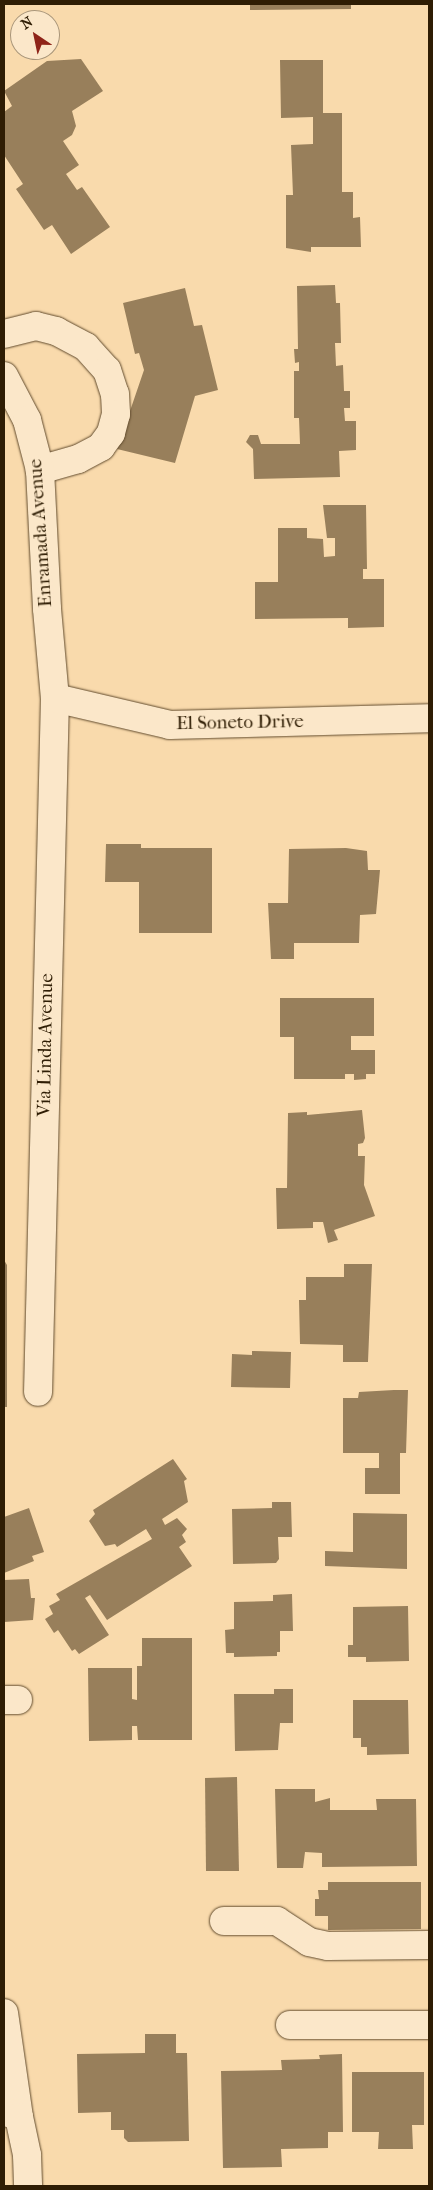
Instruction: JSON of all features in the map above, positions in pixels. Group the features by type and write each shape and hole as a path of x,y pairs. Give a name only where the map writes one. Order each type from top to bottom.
{"street":[{"path":"4,334 36,326 56,331 86,347 107,370 115,394 113,427 101,447 78,459 40,470"},
{"name":"Enramada Avenue","path":"4,376 27,420 40,470 46,610 55,698"},
{"name":"El Soneto Drive","path":"55,698 170,725 429,718"},
{"name":"Via Linda Avenue","path":"38,1392 55,698"},
{"path":"224,1921 277,1921 309,1942 328,1946 429,1945"},
{"path":"4,2013 11,2114 28,2155 28,2186"},
{"path":"290,2025 429,2025"}],"building":[{"path":"250,4 351,4 351,9 250,10"},
{"path":"81,59 103,91 72,111 76,126 72,135 63,141 79,165 66,174 77,190 82,187 110,227 71,254 52,225 44,230 16,189 23,184 4,155 4,112 12,106 4,91 47,61"},
{"path":"280,60 323,60 323,113 342,113 342,192 353,192 353,218 360,217 361,247 311,247 311,252 286,248 286,195 293,195 291,145 313,144 313,117 281,118"},
{"path":"335,285 336,303 340,303 341,343 335,343 336,366 343,365 344,391 350,391 350,408 344,408 345,421 356,421 356,450 339,451 340,477 254,479 253,449 246,442 250,435 258,435 261,444 300,444 299,418 294,418 294,371 299,371 299,362 295,363 294,349 298,349 297,286"},
{"path":"185,288 194,326 202,325 218,390 195,396 175,463 117,449 144,370 139,353 135,354 123,303"},
{"path":"323,505 366,505 367,569 363,569 363,579 384,579 384,627 348,628 348,618 255,619 255,582 278,582 278,528 307,528 307,538 323,539 324,557 335,556 335,538 327,538"},
{"path":"106,844 141,844 141,848 212,848 212,933 139,933 139,882 105,882"},
{"path":"346,848 367,851 368,870 380,870 376,914 360,915 359,943 294,943 294,959 271,959 268,903 288,903 289,849"},
{"path":"280,998 374,998 374,1036 351,1036 351,1050 375,1050 375,1074 366,1074 366,1079 354,1080 354,1074 345,1074 345,1079 294,1079 294,1037 280,1037"},
{"path":"362,1110 365,1138 363,1143 358,1144 358,1156 365,1156 364,1185 375,1216 334,1230 338,1240 328,1243 323,1222 313,1222 313,1228 277,1229 276,1188 287,1188 288,1113 307,1112 307,1115"},
{"path":"4,1260 7,1265 7,1407 4,1407"},
{"path":"344,1264 372,1264 368,1362 343,1362 343,1345 300,1344 299,1300 306,1300 306,1277 344,1277"},
{"path":"252,1351 291,1352 290,1388 231,1387 232,1354 252,1355"},
{"path":"408,1390 406,1453 400,1453 400,1494 365,1494 365,1468 379,1468 379,1453 343,1453 343,1398 358,1398 359,1392"},
{"path":"173,1459 187,1479 184,1481 188,1502 162,1519 165,1525 177,1518 187,1529 182,1535 186,1542 179,1547 192,1566 107,1620 90,1595 85,1598 109,1635 79,1654 75,1649 72,1651 58,1630 54,1633 45,1619 53,1614 49,1606 60,1600 56,1594 152,1539 146,1529 117,1547 115,1544 105,1546 89,1521 95,1514 93,1510"},
{"path":"272,1502 291,1502 292,1537 278,1537 279,1559 276,1563 233,1564 232,1509 272,1508"},
{"path":"29,1508 44,1552 32,1556 34,1561 4,1573 4,1517"},
{"path":"353,1513 407,1514 407,1569 325,1566 325,1551 353,1552"},
{"path":"29,1579 31,1598 35,1598 33,1620 4,1622 4,1580"},
{"path":"292,1594 293,1631 280,1631 280,1652 277,1652 277,1656 234,1657 234,1653 226,1653 225,1630 234,1629 234,1602 273,1601 273,1595"},
{"path":"408,1606 409,1661 366,1662 366,1657 348,1657 348,1645 353,1645 353,1607"},
{"path":"142,1638 192,1638 192,1740 138,1740 137,1726 132,1726 132,1740 89,1741 88,1668 132,1668 132,1699 137,1700 137,1666 142,1666"},
{"path":"274,1689 293,1689 293,1723 280,1723 278,1750 235,1751 234,1694 274,1694"},
{"path":"353,1700 408,1700 409,1754 367,1755 367,1747 361,1747 361,1738 353,1738"},
{"path":"237,1777 239,1871 206,1871 205,1778"},
{"path":"275,1789 315,1789 315,1802 330,1798 330,1810 377,1810 376,1799 416,1799 417,1866 322,1867 322,1853 305,1852 303,1868 277,1868"},
{"path":"328,1882 421,1882 421,1929 328,1930 328,1916 315,1916 315,1899 319,1899 318,1890 328,1890"},
{"path":"145,2034 176,2034 176,2053 187,2053 189,2141 128,2142 124,2138 124,2130 111,2130 111,2112 78,2113 77,2054 145,2053"},
{"path":"342,2054 343,2132 328,2132 328,2148 281,2149 282,2167 223,2168 221,2071 282,2070 281,2060 320,2059 319,2055"},
{"path":"352,2072 424,2072 424,2125 412,2125 413,2149 378,2149 379,2132 352,2132"}]}
